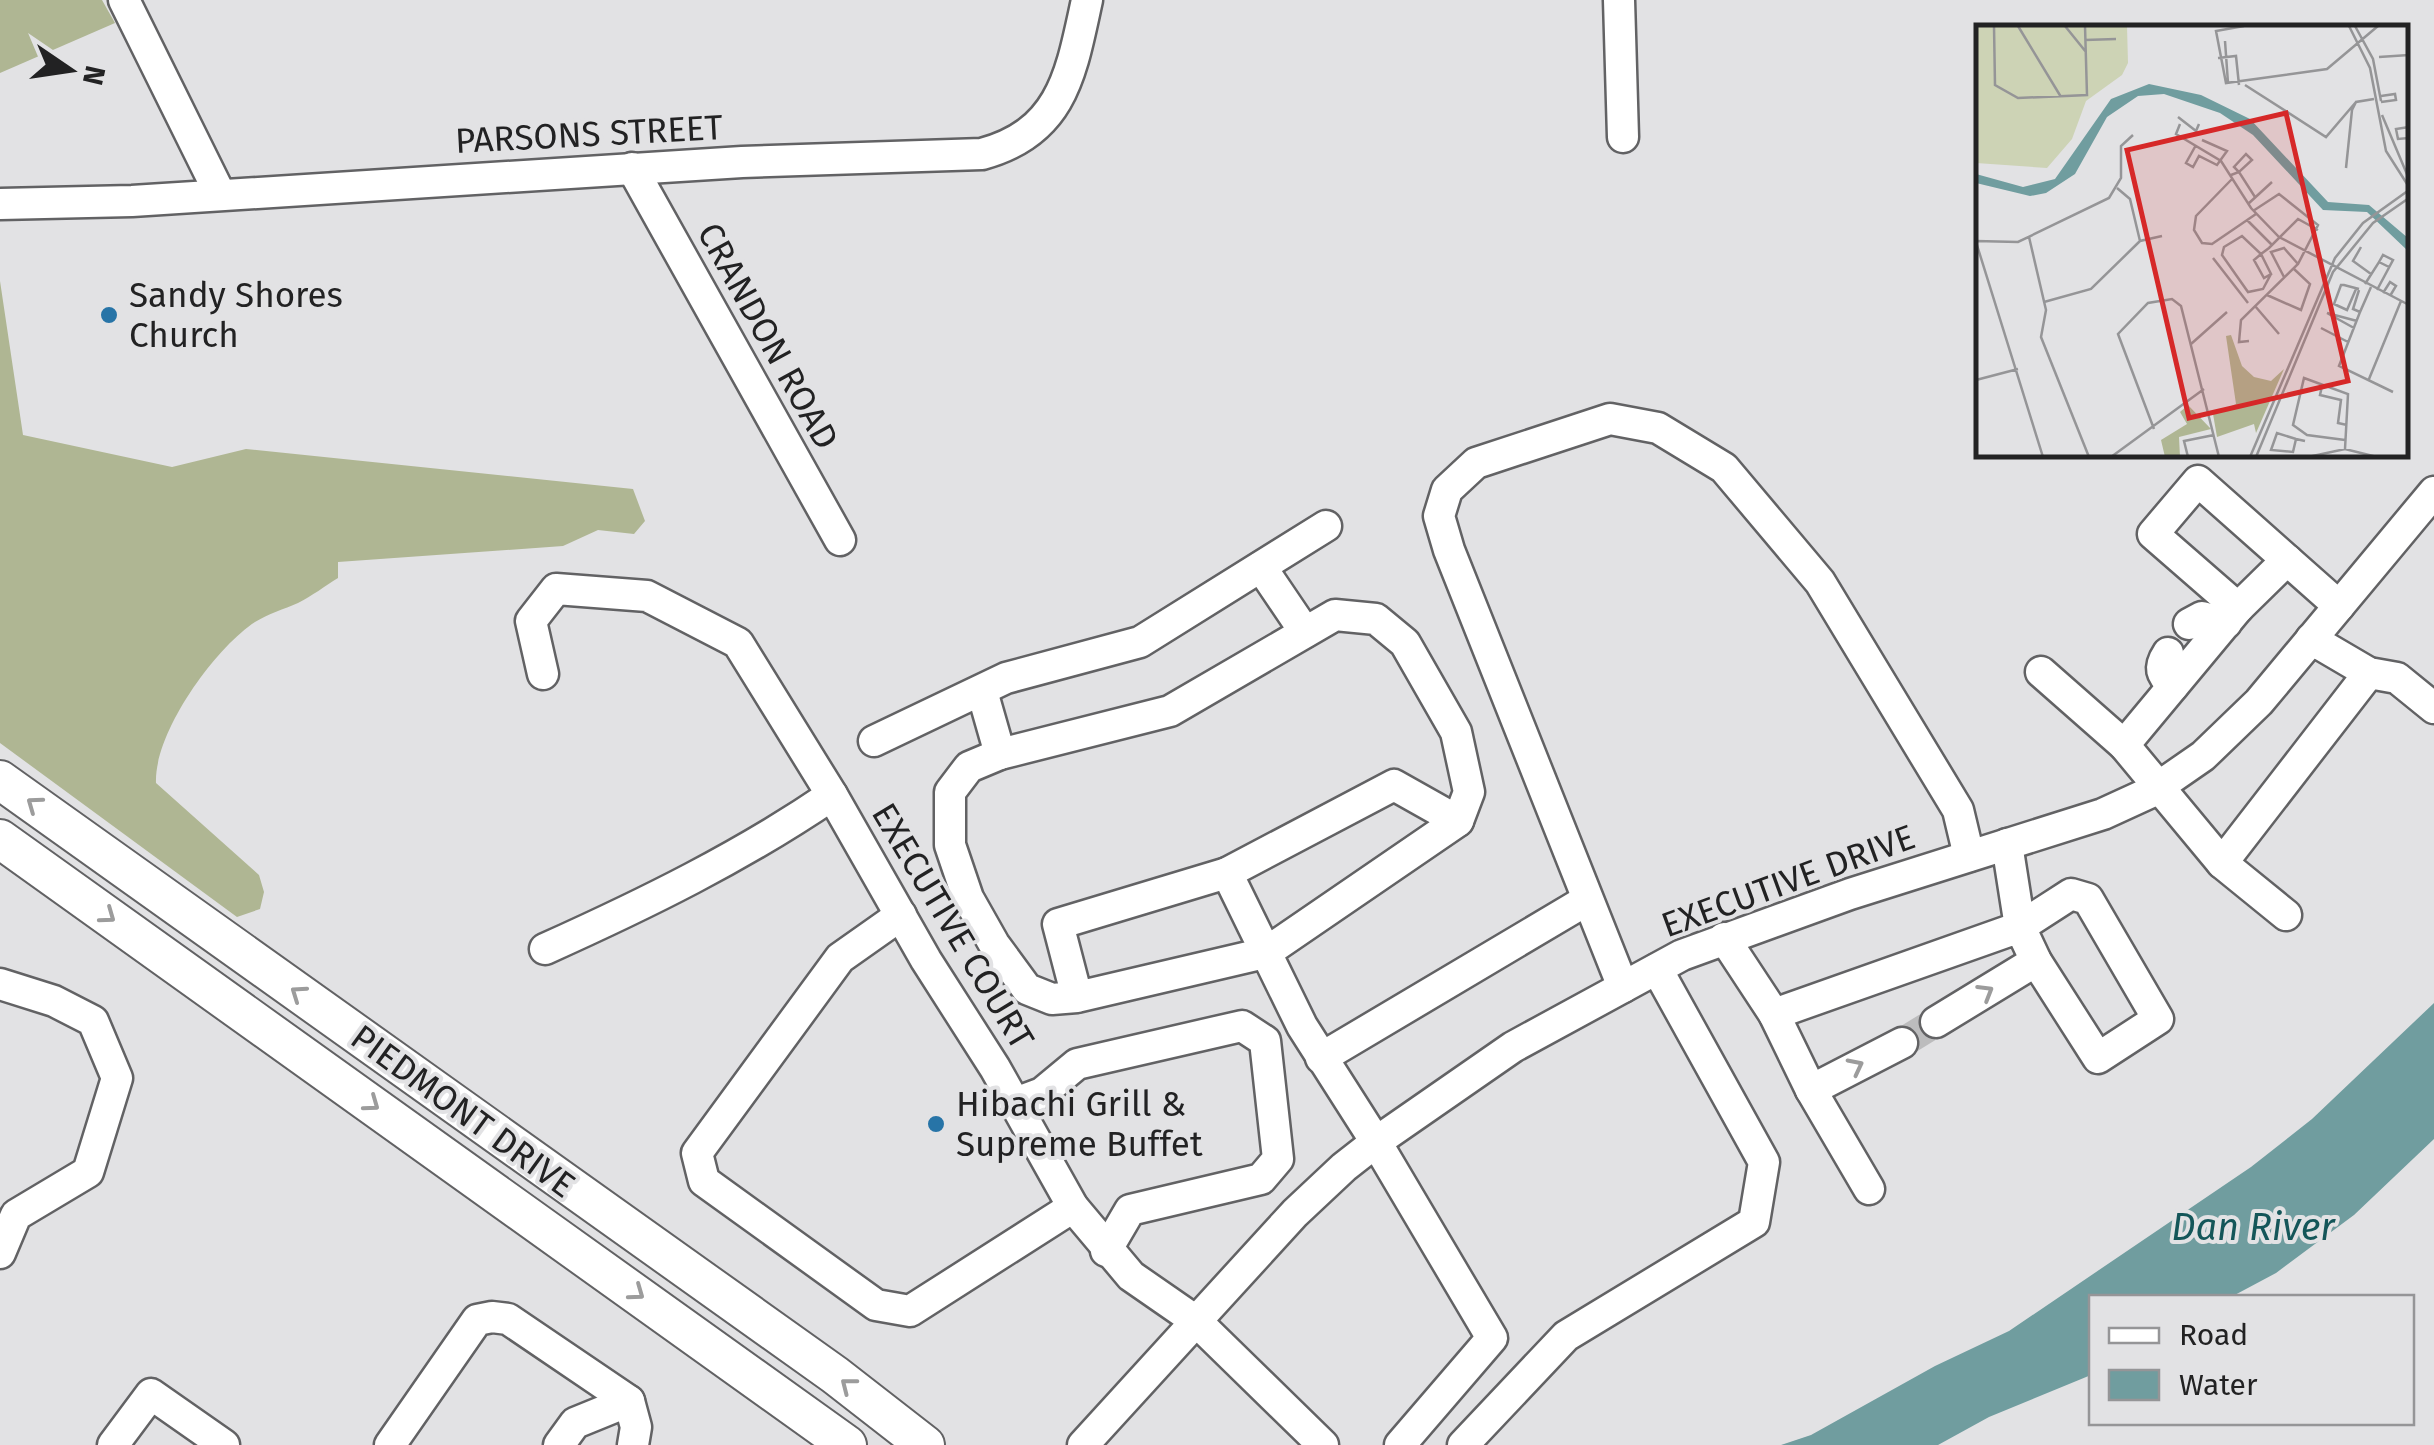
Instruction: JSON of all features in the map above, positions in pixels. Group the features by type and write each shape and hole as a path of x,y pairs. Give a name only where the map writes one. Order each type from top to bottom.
{"main road":[{"name":"PIEDMONT DRIVE","path":"0,780 835,1375 924,1445"},
{"name":"PIEDMONT DRIVE","path":"0,838 847,1445"}],"street":[{"path":"124,0 220,194"},
{"name":"PARSONS STREET","path":"0,204 132,201 632,168 982,154 1007,148 1028,136 1046,118 1060,97 1087,0"},
{"path":"1619,0 1623,137"},
{"name":"CRANDON ROAD","path":"632,168 840,540"},
{"path":"1623,987 1449,550 1439,516 1448,490 1476,463 1610,419 1658,428 1724,468 1820,582 1958,810 1969,856"},
{"path":"2232,615 2153,534 2198,481 2339,606"},
{"name":"EXECUTIVE DRIVE","path":"1083,1445 1310,1199 1376,1142 1512,1047 1657,969 1724,938 2103,814 2158,788 2217,742 2259,702 2434,492"},
{"path":"874,741 1006,678 1140,642 1326,526"},
{"path":"2124,744 2232,615 2287,560"},
{"path":"1261,567 1305,632"},
{"name":"EXECUTIVE COURT","path":"544,674 531,621 556,588 647,596 738,644 1015,1103 1073,1208 1132,1276 1196,1321 1323,1445"},
{"path":"1336,615 1376,620 1406,643 1456,732 1469,792 1458,821 1265,953 1076,998 1052,999 1027,989 994,944 968,898 950,846 950,792 969,767 1000,754 1170,711 1336,615"},
{"path":"2189,624 2202,616 2232,615"},
{"path":"2311,640 2369,673 2397,678 2434,708"},
{"path":"2168,653 2161,664 2162,675 2173,686"},
{"path":"2040,672 2124,744 2222,864 2286,915"},
{"path":"2222,864 2369,673"},
{"path":"982,691 1000,754"},
{"path":"1076,998 1058,924 1228,874 1394,784 1458,821"},
{"path":"545,949 647,904 729,860 832,795"},
{"path":"1774,1014 2020,927 2071,894 2088,899 2158,1019 2098,1058 2036,961 2020,927 2007,844"},
{"path":"1228,874 1302,1026 1492,1338 1400,1445"},
{"path":"1321,1058 1587,900"},
{"path":"901,915 840,958 697,1153 704,1181 876,1304 910,1311 1073,1208"},
{"path":"1724,938 1774,1014 1811,1090 1869,1189"},
{"path":"1936,1022 2036,961"},
{"path":"1463,1445 1566,1336 1754,1222 1764,1162 1657,969"},
{"path":"0,984 54,1001 93,1021 117,1078 88,1172 8,1212 0,1253"},
{"path":"1015,1103 1042,1093 1077,1064 1242,1026 1265,1041"},
{"path":"1265,1041 1302,1026"},
{"path":"1265,1041 1278,1160 1310,1199"},
{"path":"1811,1090 1902,1043"},
{"path":"1106,1250 1130,1210 1261,1179 1278,1160"},
{"path":"390,1445 477,1320 492,1317 508,1319 629,1400 636,1427 632,1445"},
{"path":"113,1445 151,1394 224,1445"},
{"path":"560,1445 575,1423 629,1400"}],"green space":[{"path":"0,0 102,0 115,23 0,73"},
{"path":"0,281 23,435 172,467 246,449 633,489 645,521 634,534 598,530 563,546 338,562 338,578 298,603 260,619 239,635 205,672 176,717 158,763 156,783 259,875 264,892 260,909 237,917 0,743"}],"water":[{"name":"Dan River","path":"2434,1003 2434,1139 2354,1215 2276,1273 2235,1295 2089,1295 2089,1376 1989,1417 1938,1445 1781,1445 1811,1435 1935,1366 2009,1331 2251,1167 2312,1119"}],"tunnel":[{"path":"1902,1043 1936,1022"}],"place":[{"name":"Sandy Shores Church","path":"109,315"},
{"name":"Hibachi Grill & Supreme Buffet","path":"936,1124"}]}
